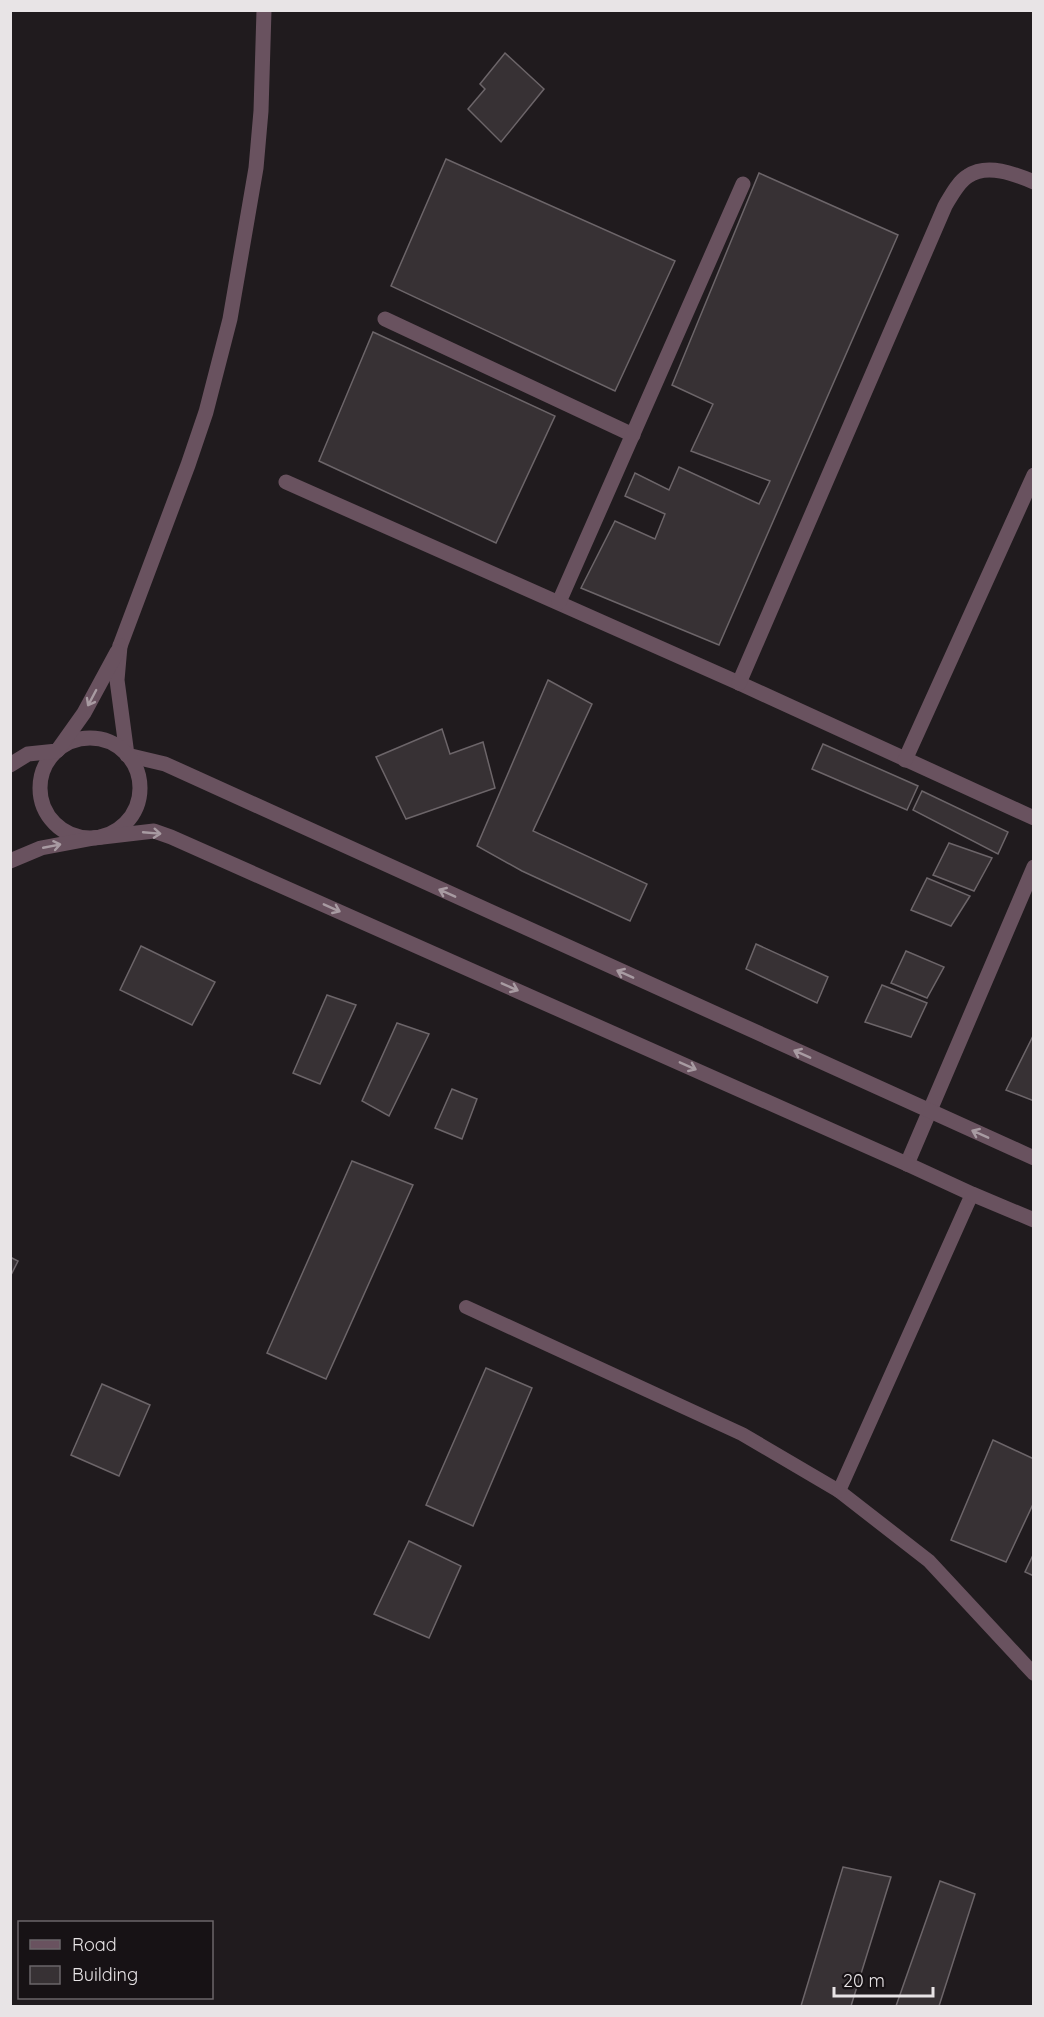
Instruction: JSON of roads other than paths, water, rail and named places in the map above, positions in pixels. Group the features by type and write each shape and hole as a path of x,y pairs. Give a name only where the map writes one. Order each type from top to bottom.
{"street":[{"path":"10,765 28,754 57,751 84,713 120,646 206,412 227,329 256,168 261,111 264,10"},
{"path":"739,683 949,199 969,175 983,171 1007,172 1034,182"},
{"path":"559,602 743,184"},
{"path":"385,319 633,435"},
{"path":"905,760 1034,475"},
{"path":"286,482 559,602 1034,818"},
{"path":"120,646 117,680 127,754"},
{"path":"10,861 42,848 94,838 110,834 123,825 133,813 138,798 139,783 135,768 127,754 115,744 100,739 85,738 69,742 46,762 41,777 40,793 44,808 52,821 64,831 79,837 94,838 154,831 171,837 1034,1220"},
{"path":"127,754 165,764 1034,1158"},
{"path":"907,1164 1034,867"}],"lane":[{"path":"839,1491 972,1194"},
{"path":"466,1307 742,1434 839,1491 929,1561 1034,1674"}]}
